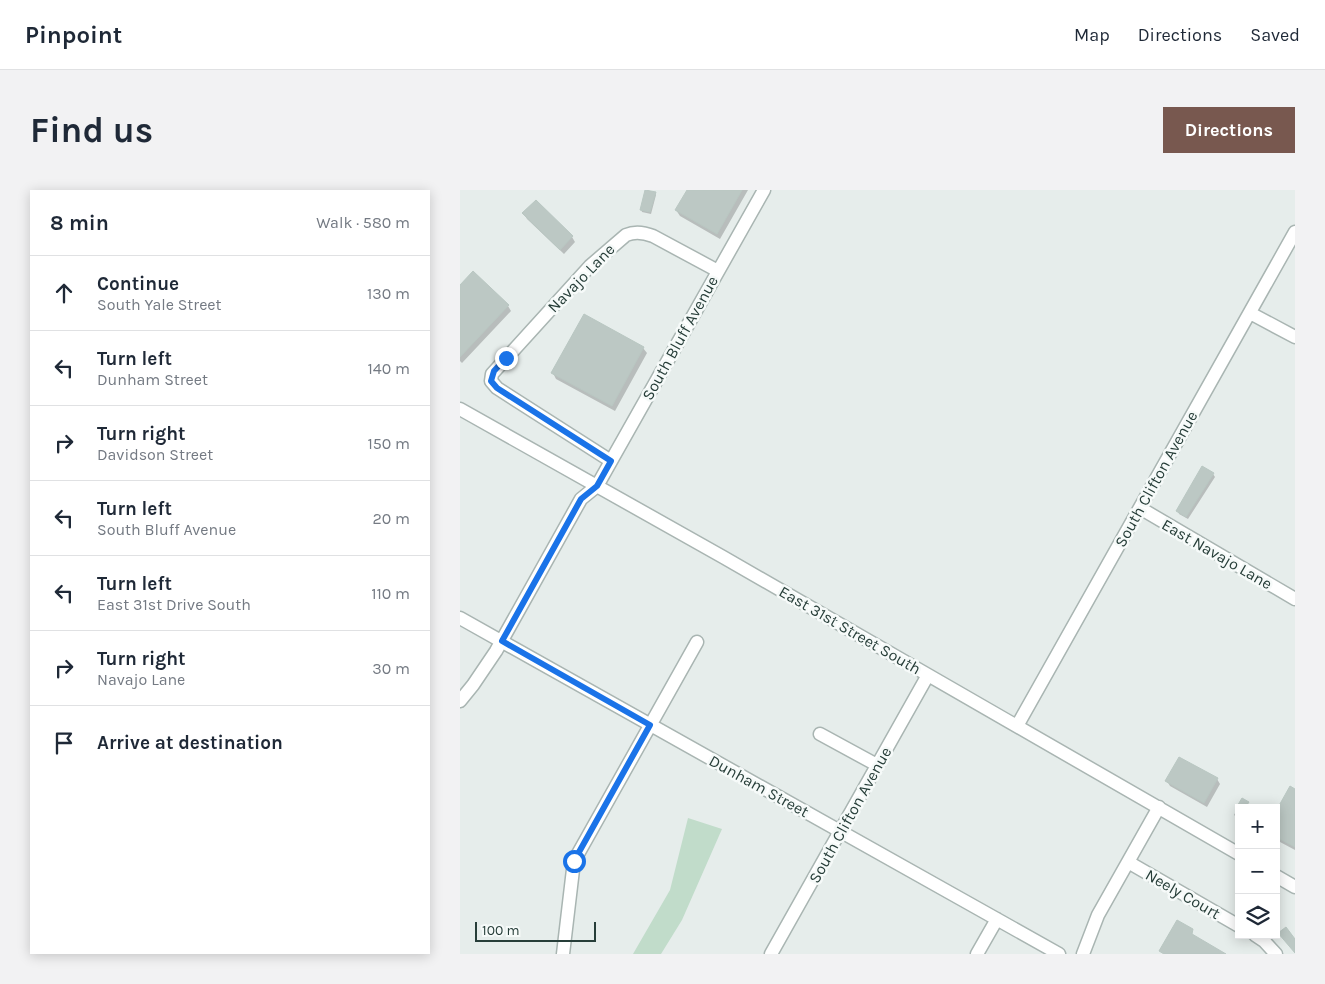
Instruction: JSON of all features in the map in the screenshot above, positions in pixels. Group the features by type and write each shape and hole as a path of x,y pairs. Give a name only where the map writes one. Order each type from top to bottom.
{"street":[{"name":"South Bluff Avenue","path":"460,701 473,686 502,641 581,499 597,486 764,190"},
{"name":"Navajo Lane","path":"611,461 497,388 491,381 491,378 498,366 590,266 632,232 644,232 653,236 718,271"},
{"name":"South Clifton Avenue","path":"1017,726 1295,232"},
{"path":"1250,313 1295,337"},
{"name":"East 31st Street South","path":"460,409 724,557 1235,852"},
{"name":"East Navajo Lane","path":"1140,508 1295,599"},
{"name":"Dunham Street","path":"460,618 1059,954"},
{"path":"563,954 574,861 697,642"},
{"name":"South Clifton Avenue","path":"771,954 928,675"},
{"path":"820,734 877,766"},
{"path":"1083,954 1098,915 1159,807"},
{"name":"Neely Court","path":"1128,862 1235,924"},
{"path":"1280,878 1295,887"},
{"path":"976,954 996,919"},
{"path":"1261,939 1276,954"}],"green space":[{"path":"688,818 722,829 682,920 661,954 633,954 670,890"}],"building":[{"path":"645,190 656,192 650,212 640,210"},
{"path":"687,190 742,190 717,234 675,210"},
{"path":"536,200 573,236 560,250 522,213"},
{"path":"473,271 509,305 460,357 460,285"},
{"path":"584,314 644,347 612,406 551,373"},
{"path":"1202,466 1214,473 1186,517 1176,511"},
{"path":"1179,757 1218,778 1204,803 1165,781"},
{"path":"1290,786 1295,789 1295,847 1280,839 1280,804"},
{"path":"1242,798 1249,802 1248,804 1238,804"},
{"path":"1177,920 1193,929 1192,934 1226,954 1164,954 1159,951"},
{"path":"1286,927 1295,939 1295,953 1280,935 1280,932"}],"route":[{"path":"506,358 492,374 491,381 497,388 611,461 597,486 581,499 502,641 650,725 574,861"}]}
